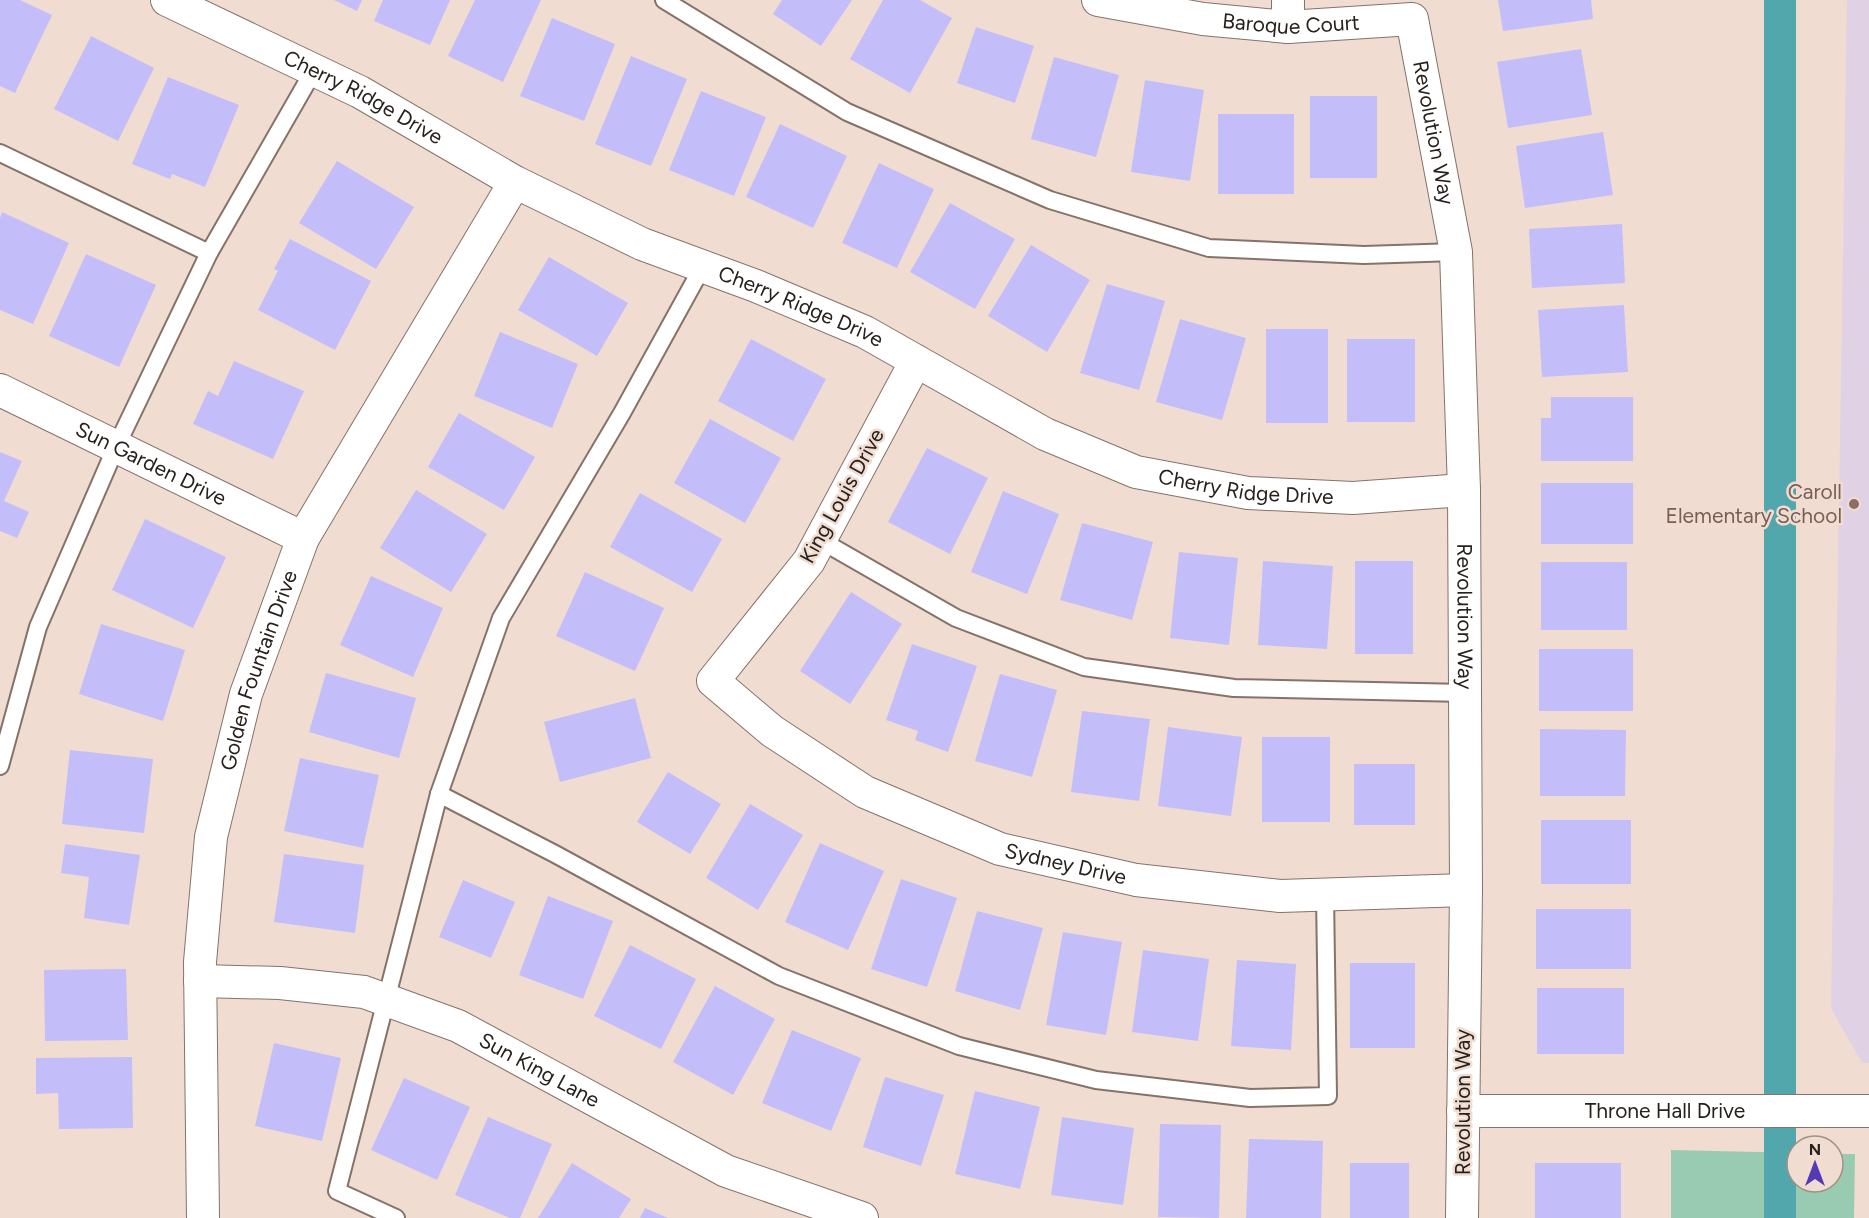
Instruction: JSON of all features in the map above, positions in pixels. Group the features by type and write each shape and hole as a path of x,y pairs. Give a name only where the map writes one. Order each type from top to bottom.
{"street":[{"name":"Cherry Ridge Drive","path":"167,0 220,12 314,70 360,92 515,182 642,244 703,266 865,332 1046,434 1136,472 1248,493 1353,498 1464,490"},
{"name":"Baroque Court","path":"1098,0 1203,19 1288,14 1412,19"},
{"name":"Revolution Way","path":"1412,19 1456,252 1464,490 1466,890 1462,1218"},
{"name":"Golden Fountain Drive","path":"203,1218 200,962 211,837 246,694 303,538 515,182"},
{"name":"King Louis Drive","path":"712,681 808,561 916,361"},
{"name":"Sun Garden Drive","path":"0,390 303,538"},
{"name":"Sydney Drive","path":"712,681 772,731 865,792 1000,849 1136,880 1280,896 1466,890"},
{"name":"Sun King Lane","path":"200,981 280,983 364,992 385,999 458,1026 726,1171 862,1218"},
{"name":"Throne Hall Drive","path":"1463,1110 1863,1111"}],"lane":[{"path":"664,0 847,112 1050,200 1209,248 1364,255 1456,252"},
{"path":"0,766 38,627 116,447 209,253 314,70"},
{"path":"0,153 209,253"},
{"path":"396,1218 337,1191 439,794 501,618 622,413 703,266"},
{"path":"820,540 956,618 1084,667 1234,688 1465,693"},
{"path":"439,794 555,854 779,976 959,1046 1096,1080 1250,1098 1328,1096 1325,895"}],"shaded area":[{"name":"Caroll Elementary School","path":"1847,0 1869,0 1869,1063 1862,1063 1831,1008"}],"green space":[{"path":"1671,1150 1785,1153 1785,1194 1845,1194 1845,1154 1855,1154 1854,1218 1671,1218"}],"building":[{"path":"0,0 20,0 52,15 15,93 0,86"},
{"path":"334,0 362,0 357,11"},
{"path":"383,0 450,0 430,45 374,21"},
{"path":"475,0 541,0 503,82 448,56"},
{"path":"782,0 852,0 821,46 773,14"},
{"path":"883,0 920,0 952,18 910,93 850,59"},
{"path":"1498,0 1591,0 1593,19 1503,31"},
{"path":"552,18 615,44 584,121 520,96"},
{"path":"976,27 1034,46 1015,103 957,83"},
{"path":"91,36 154,68 118,141 54,109"},
{"path":"1581,49 1592,115 1508,128 1497,62"},
{"path":"631,56 687,79 651,166 595,144"},
{"path":"1054,57 1119,75 1096,157 1031,139"},
{"path":"168,77 239,105 205,187 172,174 170,179 132,164"},
{"path":"1145,80 1204,90 1190,181 1131,172"},
{"path":"701,91 766,117 734,196 669,170"},
{"path":"1310,96 1377,96 1377,178 1310,178"},
{"path":"1218,114 1294,114 1294,194 1218,194"},
{"path":"780,124 847,156 813,228 746,197"},
{"path":"1603,132 1613,195 1525,208 1516,146"},
{"path":"337,161 414,207 376,269 299,223"},
{"path":"879,163 934,189 897,268 842,243"},
{"path":"950,203 1015,239 975,309 910,272"},
{"path":"2,212 69,243 33,324 0,310 0,218"},
{"path":"1622,224 1625,283 1532,288 1529,229"},
{"path":"290,239 371,281 335,350 258,310 278,271 274,269"},
{"path":"1031,245 1090,280 1047,352 988,316"},
{"path":"86,254 156,285 119,367 49,336"},
{"path":"549,257 628,303 597,356 518,310"},
{"path":"1107,284 1165,301 1139,390 1080,373"},
{"path":"1624,305 1628,372 1542,377 1538,310"},
{"path":"1180,319 1246,338 1222,420 1156,402"},
{"path":"1266,329 1328,329 1328,423 1266,423"},
{"path":"500,332 578,364 552,428 474,396"},
{"path":"751,339 826,379 793,441 718,401"},
{"path":"1347,339 1415,339 1415,422 1347,422"},
{"path":"234,361 304,391 273,459 193,424 208,391 218,396"},
{"path":"1551,397 1633,397 1633,461 1541,461 1541,418 1551,418"},
{"path":"459,413 535,457 504,510 428,467"},
{"path":"710,419 781,458 745,523 674,483"},
{"path":"927,448 988,478 950,554 888,522"},
{"path":"0,452 22,461 4,501 29,512 17,538 0,531"},
{"path":"1541,483 1633,483 1633,544 1541,544"},
{"path":"416,490 487,534 451,592 380,548"},
{"path":"1003,491 1059,514 1027,594 971,572"},
{"path":"640,493 722,539 692,592 610,547"},
{"path":"145,519 226,557 193,628 112,590"},
{"path":"1082,523 1153,542 1132,620 1060,600"},
{"path":"1179,552 1238,558 1229,645 1170,638"},
{"path":"1263,561 1333,566 1327,649 1258,645"},
{"path":"1355,561 1413,561 1413,654 1355,654"},
{"path":"1541,562 1627,562 1627,630 1541,630"},
{"path":"585,572 664,608 635,671 556,636"},
{"path":"371,576 443,608 413,677 340,645"},
{"path":"851,592 902,624 850,704 800,671"},
{"path":"101,624 185,650 163,721 79,694"},
{"path":"912,644 977,666 948,752 915,740 918,731 886,720"},
{"path":"1539,649 1633,649 1633,711 1539,711"},
{"path":"326,673 416,698 399,758 309,732"},
{"path":"1000,674 1057,690 1032,777 975,761"},
{"path":"635,698 651,758 560,782 544,722"},
{"path":"1082,711 1150,719 1139,801 1071,792"},
{"path":"1168,727 1242,737 1231,816 1158,806"},
{"path":"1540,729 1626,730 1625,796 1540,796"},
{"path":"1262,737 1330,737 1330,822 1262,822"},
{"path":"70,750 153,759 144,833 62,824"},
{"path":"300,758 379,775 363,848 284,831"},
{"path":"1354,764 1415,764 1415,825 1354,825"},
{"path":"668,772 721,804 690,854 637,822"},
{"path":"750,804 803,835 758,910 706,878"},
{"path":"1541,820 1631,820 1631,884 1541,884"},
{"path":"820,843 884,871 848,950 785,922"},
{"path":"65,844 140,855 129,925 84,918 89,877 61,873"},
{"path":"284,854 364,865 355,933 274,922"},
{"path":"901,879 957,898 927,987 871,969"},
{"path":"463,880 515,902 491,958 439,937"},
{"path":"548,896 613,921 583,999 519,975"},
{"path":"1536,909 1631,909 1631,969 1536,969"},
{"path":"977,911 1043,928 1020,1010 955,991"},
{"path":"1063,932 1122,942 1106,1035 1046,1025"},
{"path":"630,945 696,979 661,1049 594,1016"},
{"path":"1143,950 1209,959 1198,1041 1132,1032"},
{"path":"1237,960 1296,964 1291,1050 1231,1046"},
{"path":"1350,963 1415,963 1415,1048 1350,1048"},
{"path":"126,969 128,1040 45,1041 44,970"},
{"path":"715,986 775,1019 733,1095 673,1062"},
{"path":"1537,988 1624,988 1624,1054 1537,1054"},
{"path":"792,1030 861,1058 831,1131 762,1103"},
{"path":"274,1043 341,1058 322,1141 255,1126"},
{"path":"132,1057 133,1128 59,1129 58,1093 36,1094 36,1058"},
{"path":"885,1077 944,1095 921,1166 863,1147"},
{"path":"404,1078 470,1107 437,1180 371,1150"},
{"path":"975,1091 1040,1107 1020,1189 955,1174"},
{"path":"488,1117 552,1144 520,1218 510,1218 455,1195"},
{"path":"1062,1117 1134,1128 1123,1205 1051,1195"},
{"path":"1160,1124 1221,1125 1219,1218 1158,1217"},
{"path":"1249,1139 1323,1141 1321,1218 1246,1218"},
{"path":"572,1163 631,1199 619,1218 538,1218"},
{"path":"1350,1163 1409,1163 1409,1218 1350,1218"},
{"path":"1535,1163 1621,1163 1621,1218 1535,1218"},
{"path":"645,1208 668,1218 640,1218"}],"waterway":[{"path":"1780,0 1780,1218"}],"place":[{"name":"Caroll Elementary School","path":"1854,504"}]}
